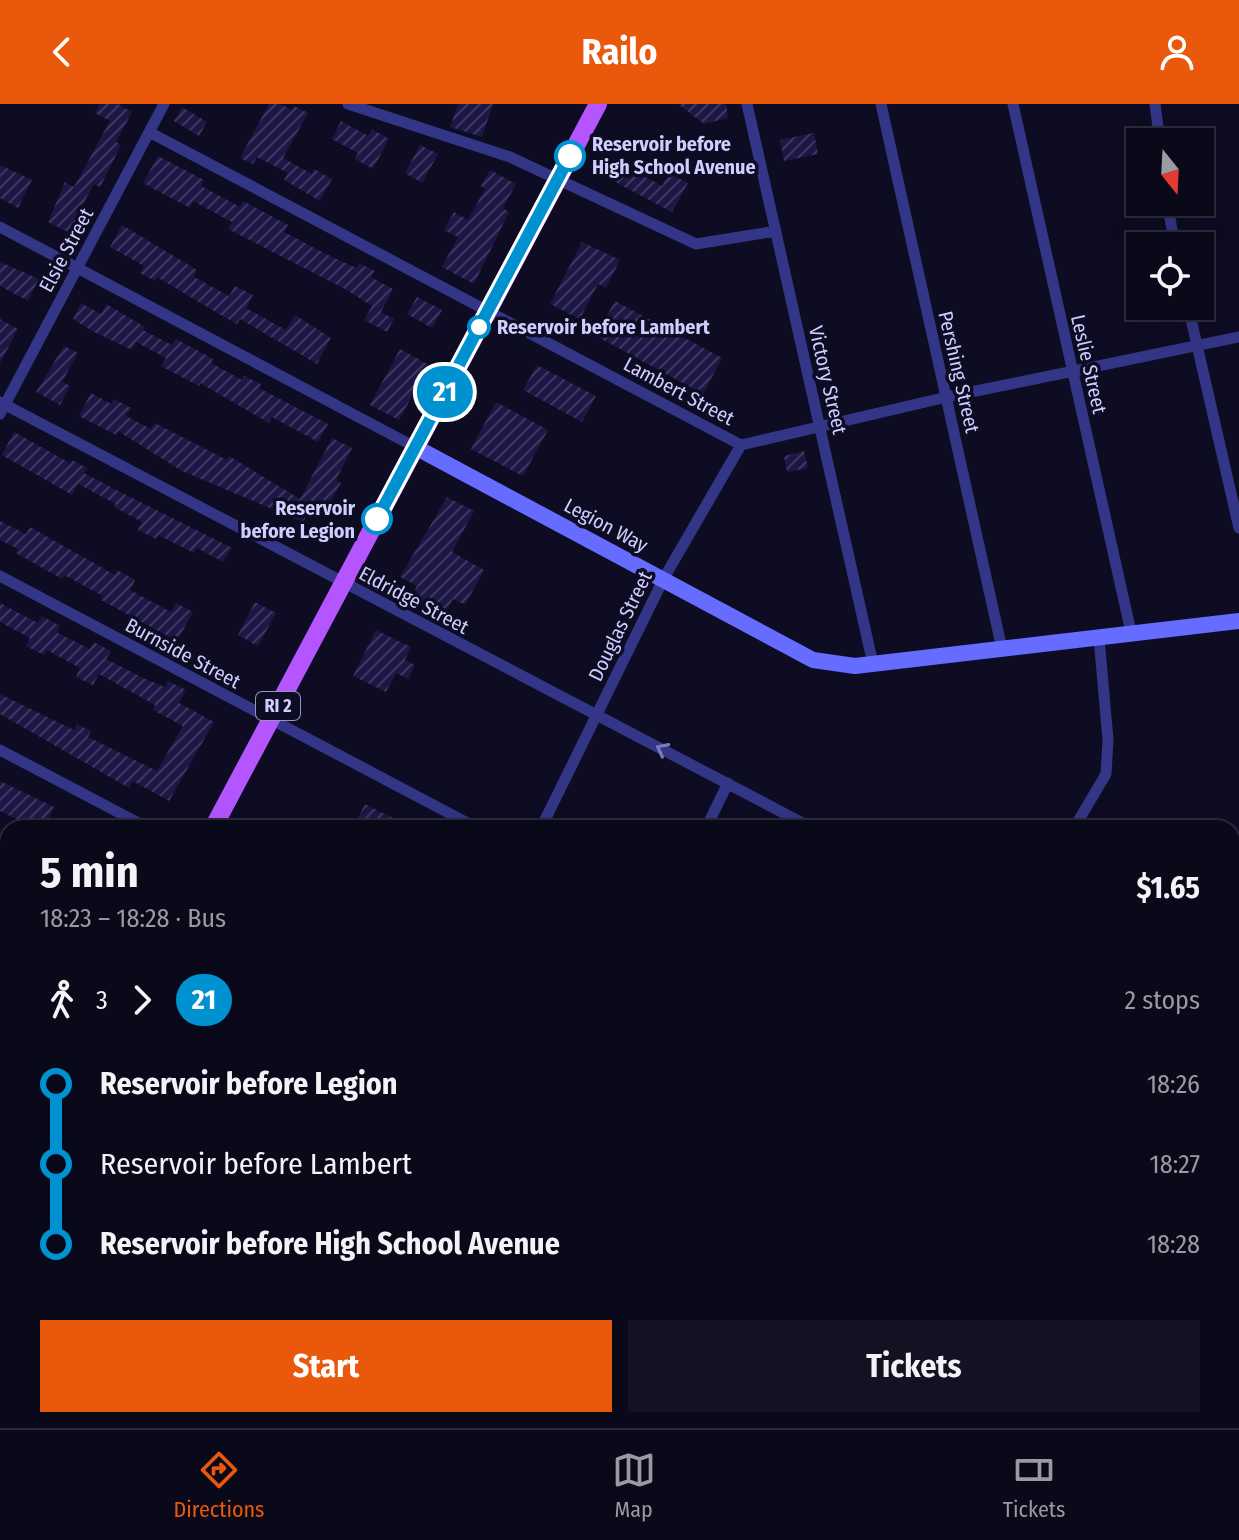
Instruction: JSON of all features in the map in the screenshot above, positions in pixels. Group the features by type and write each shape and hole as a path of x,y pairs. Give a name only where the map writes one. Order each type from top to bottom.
{"main road":[{"name":"RI 2","path":"217,820 598,104"}],"street":[{"name":"Elsie Street","path":"2,406 164,104"},
{"path":"348,104 510,157 559,177 696,244 776,231"},
{"name":"Victory Street","path":"747,104 873,664"},
{"name":"Pershing Street","path":"881,104 1002,649"},
{"name":"Leslie Street","path":"1013,104 1131,632"},
{"path":"1155,104 1158,128"},
{"name":"Lambert Street","path":"149,132 741,445 947,397 1239,337"},
{"name":"Legion Way","path":"0,227 813,660 836,665 873,664 1239,621"},
{"path":"1191,320 1239,528"},
{"name":"Eldridge Street","path":"2,406 797,820"},
{"name":"Douglas Street","path":"545,820 664,578 741,445"},
{"name":"Burnside Street","path":"0,576 462,820"},
{"path":"1079,820 1106,774 1108,740 1099,638"},
{"path":"0,750 133,820"},
{"path":"710,820 728,783"}],"building":[{"path":"100,104 118,104 132,112 116,142 121,145 109,170 100,187 94,184 75,219 79,221 72,234 48,222 65,182 74,187 110,121 95,113"},
{"path":"269,104 280,104 292,110 294,106 308,113 283,158 312,174 314,169 332,179 320,201 284,180 288,173 257,157 253,164 240,158"},
{"path":"458,104 493,104 482,137 450,127"},
{"path":"678,104 726,104 728,118 704,124"},
{"path":"182,107 207,122 199,136 174,121"},
{"path":"341,121 368,136 372,129 389,139 373,169 355,159 358,153 332,139"},
{"path":"814,133 818,154 784,161 780,140"},
{"path":"420,145 438,154 422,183 405,173"},
{"path":"158,156 204,180 201,186 240,207 243,201 288,225 284,232 356,268 359,263 375,271 371,277 393,289 381,312 394,319 387,332 364,320 372,306 345,289 228,229 232,222 193,201 190,208 143,183"},
{"path":"614,160 662,186 669,173 688,183 672,212 604,176"},
{"path":"0,165 32,180 18,208 0,198"},
{"path":"490,170 516,184 503,208 509,212 474,284 442,267 458,237 444,230 454,212 468,220 485,189 481,186"},
{"path":"122,225 197,270 194,277 229,296 235,286 253,295 246,308 286,330 295,315 331,338 317,364 240,319 237,324 157,277 155,281 140,273 144,266 110,247"},
{"path":"582,242 620,260 606,288 598,284 580,319 550,304"},
{"path":"0,262 39,279 28,301 0,286"},
{"path":"417,297 442,310 432,328 407,314"},
{"path":"615,301 722,358 703,394 596,336"},
{"path":"81,303 101,314 106,304 145,327 143,330 172,345 176,339 213,359 211,363 242,380 244,376 261,384 259,388 328,424 318,442 272,417 269,423 200,383 199,386 161,366 166,358 136,342 132,350 73,319"},
{"path":"0,319 18,329 0,363"},
{"path":"64,346 78,353 62,382 70,386 60,405 36,392"},
{"path":"400,349 429,365 399,420 370,405"},
{"path":"537,365 596,396 582,422 523,390"},
{"path":"91,393 111,404 114,399 131,408 126,416 151,429 155,423 227,460 229,456 300,499 332,438 352,448 336,480 341,483 325,513 312,506 303,522 182,471 118,431 116,435 79,416"},
{"path":"496,402 548,430 523,476 471,449"},
{"path":"14,432 70,463 72,460 87,468 84,473 232,548 223,562 197,548 194,553 158,535 156,539 138,530 142,522 78,484 72,495 2,455"},
{"path":"804,451 808,468 787,472 784,456"},
{"path":"447,497 474,511 452,552 484,570 465,605 453,599 443,616 411,598 417,586 400,577"},
{"path":"0,521 26,534 30,527 115,575 117,570 135,580 130,590 171,612 176,603 193,612 177,641 101,600 103,596 64,575 62,579 16,553 18,549 0,540"},
{"path":"255,602 276,613 258,646 238,635"},
{"path":"0,603 38,623 42,616 60,626 56,632 90,649 94,642 111,651 106,659 143,678 165,687 168,681 186,690 179,703 214,722 169,801 133,781 129,788 0,714 0,694 74,730 77,724 91,731 88,737 157,771 183,726 153,710 155,705 99,674 93,685 76,677 80,668 47,650 44,655 26,646 30,638 0,622"},
{"path":"376,630 411,647 405,660 415,665 408,679 396,673 386,692 353,676"},
{"path":"0,781 54,807 48,820 19,820 0,811"},
{"path":"365,804 393,818 392,820 357,820"}],"bus line":[{"name":"21","path":"377,519 570,156"}],"place":[{"name":"Reservoir before High School Avenue","path":"570,156"},
{"name":"Reservoir before Lambert","path":"479,327"},
{"name":"Reservoir before Legion","path":"377,519"}]}
